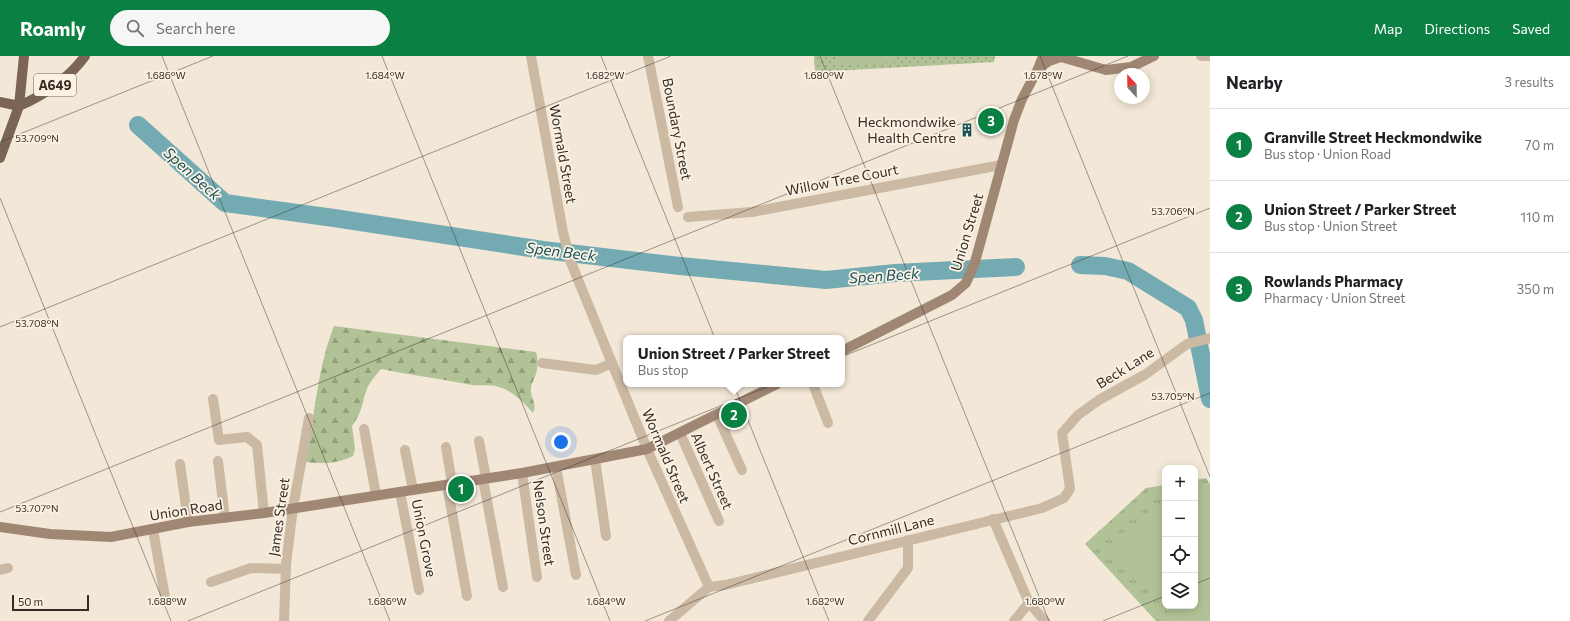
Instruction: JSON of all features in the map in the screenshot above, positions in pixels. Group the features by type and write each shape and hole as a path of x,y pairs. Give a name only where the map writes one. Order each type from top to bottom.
{"main road":[{"path":"0,158 19,106 24,56"},
{"name":"A649","path":"0,102 19,106 56,85 77,67 85,56"}],"street":[{"name":"Wormald Street","path":"531,56 562,232 570,260 647,449 708,587"},
{"name":"Boundary Street","path":"648,56 678,207"},
{"name":"Union Street","path":"845,349 952,295 966,283 974,262 1014,120 1022,99 1038,69 1043,56"},
{"path":"1038,69 1049,61 1061,57 1066,57 1106,70 1131,67 1154,56"},
{"path":"1201,56 1210,56"},
{"name":"Willow Tree Court","path":"688,217 752,212 1001,165"},
{"name":"Beck Lane","path":"1062,433 1078,415 1100,400 1146,374 1187,344 1208,338"},
{"path":"542,363 596,370 612,363"},
{"path":"647,449 771,387"},
{"path":"814,387 828,423"},
{"path":"213,399 219,440 247,437 257,445 264,513"},
{"path":"717,415 742,470"},
{"name":"James Street","path":"284,621 286,569 293,508 309,418"},
{"path":"364,429 376,495"},
{"name":"Albert Street","path":"680,433 719,521"},
{"name":"Cornmill Lane","path":"708,587 733,583 1042,508 1064,498 1070,489 1062,433"},
{"path":"479,441 502,587"},
{"path":"446,447 450,484 467,596"},
{"name":"Union Road","path":"0,527 50,534 111,536 153,530 188,522 264,513 522,473 647,449"},
{"path":"405,450 412,490"},
{"path":"594,459 606,536"},
{"path":"218,461 225,518"},
{"path":"180,464 188,522"},
{"path":"556,467 576,575"},
{"name":"Nelson Street","path":"522,473 537,577"},
{"name":"Union Grove","path":"400,492 420,590"},
{"path":"993,519 1029,603 1045,621"},
{"path":"153,530 165,597"},
{"path":"868,621 908,568 908,540"},
{"path":"211,582 251,568 286,569"},
{"path":"669,621 708,587"},
{"path":"1014,621 1029,603"}],"green space":[{"path":"814,56 995,56 994,62 815,72"},
{"path":"837,56 894,56 894,62 837,63"},
{"path":"334,326 536,352 537,369 531,389 534,405 533,413 514,394 496,386 472,385 381,369 367,388 359,414 352,426 355,449 353,456 341,461 329,463 305,462 320,376 328,342"},
{"path":"1206,478 1210,484 1210,621 1156,621 1085,544 1146,488 1162,485 1162,609 1198,609 1198,479"},
{"path":"1198,491 1210,504 1210,621 1177,621 1166,609 1198,609"},
{"path":"1162,506 1162,605 1112,551"}],"waterway":[{"name":"Spen Beck","path":"138,125 225,203 543,250 680,266 826,280 895,273 1016,267"},
{"name":"Spen Beck","path":"1080,265 1105,266 1128,271 1188,308 1194,320 1210,399"}],"place":[{"name":"Rowlands Pharmacy","path":"991,121"},
{"name":"Heckmondwike Health Centre","path":"967,130"},
{"name":"Union Street / Parker Street","path":"734,415"},
{"name":"Granville Street Heckmondwike","path":"461,489"}]}
